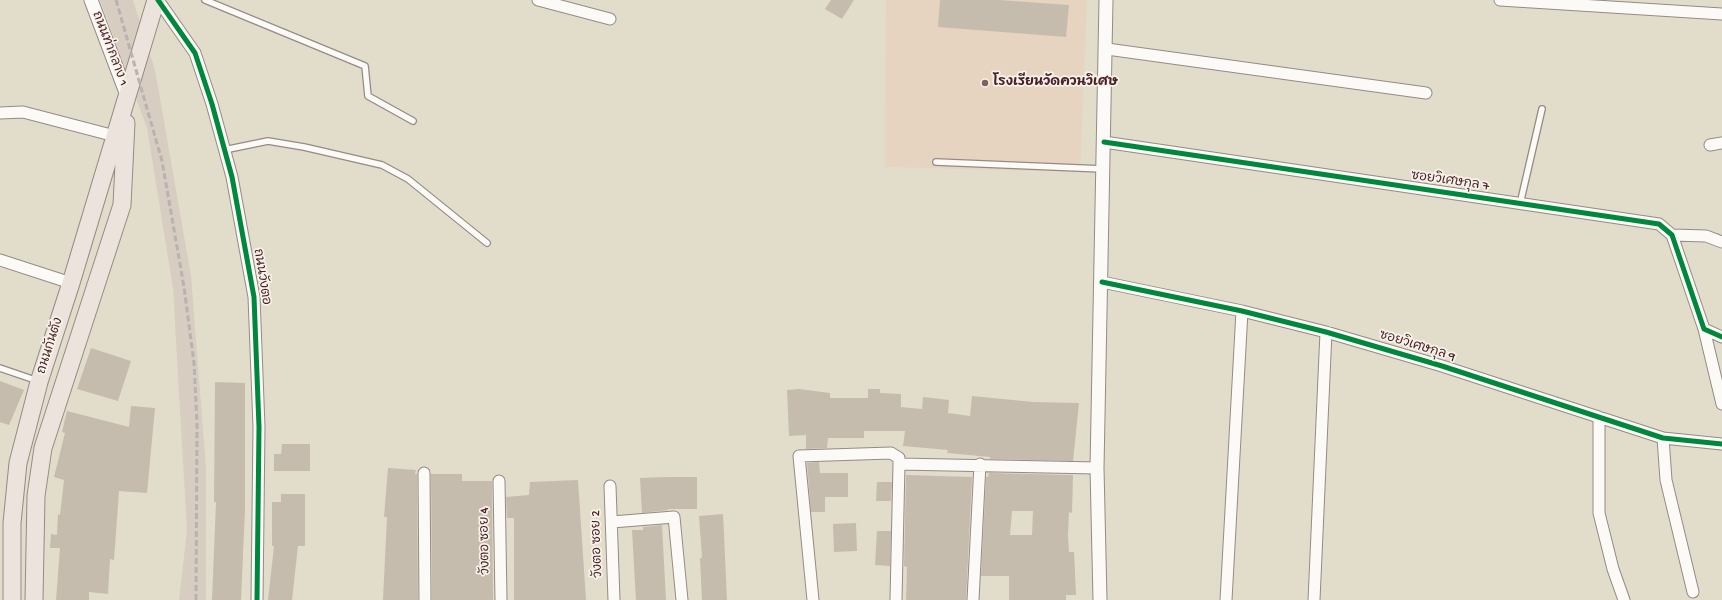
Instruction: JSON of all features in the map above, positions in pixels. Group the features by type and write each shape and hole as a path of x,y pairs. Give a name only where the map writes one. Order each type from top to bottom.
{"main road":[{"name":"ถนนกันตัง","path":"12,600 12,523 18,463 39,382 71,283 157,0"},
{"name":"ถนนกันตัง","path":"34,600 36,496 43,448 122,205 128,98"}],"street":[{"name":"ถนนท่ากลาง 1","path":"91,0 128,98"},
{"name":"ถนนวังตอ","path":"157,0 195,53 212,104 232,177 254,296 259,427 257,600"},
{"path":"538,0 610,19"},
{"path":"1100,600 1097,468 1107,50 1106,0"},
{"path":"1500,0 1722,14"},
{"path":"1107,50 1426,93"},
{"path":"0,113 23,112 115,136"},
{"name":"ซอยวิเศษกุล 7","path":"1104,142 1659,224 1672,235"},
{"path":"1710,145 1722,143"},
{"path":"1722,242 1706,236 1672,235 1704,329 1722,404"},
{"path":"0,260 71,283"},
{"name":"ซอยวิเศษกุล 9","path":"1102,282 1242,310 1326,332 1442,366 1663,438 1722,444"},
{"path":"1226,600 1242,310"},
{"path":"1704,329 1722,337"},
{"path":"1314,600 1326,332"},
{"path":"1598,417 1599,514 1613,569 1624,600"},
{"path":"1663,438 1666,480 1693,592"},
{"path":"813,600 799,456 892,453 899,458 896,600"},
{"path":"899,464 980,464 1097,468"},
{"path":"973,600 980,464"},
{"path":"424,473 425,600"},
{"name":"วังตอ ซอย 4","path":"499,480 501,600"},
{"name":"วังตอ ซอย 2","path":"610,486 614,600"},
{"path":"612,522 674,517 682,600"}],"lane":[{"path":"205,0 366,66 368,96 413,121"},
{"path":"1520,204 1542,108"},
{"path":"224,150 268,141 304,147 382,165 408,179 487,243"},
{"path":"936,162 1103,169"},
{"path":"0,368 39,382"}],"shaded area":[{"path":"100,0 133,0 155,70 191,276 206,468 206,600 179,600 187,531 173,288 147,128"},
{"name":"โรงเรียนวัดควนวิเศษ","path":"886,0 1087,0 1080,172 885,167"}],"building":[{"path":"831,0 854,0 842,19 825,9"},
{"path":"940,0 999,0 1069,5 1066,37 938,27"},
{"path":"91,348 131,361 118,401 77,389"},
{"path":"0,381 24,390 9,425 0,422"},
{"path":"215,382 245,383 245,509 241,600 212,600 216,502 214,502"},
{"path":"799,389 830,393 830,398 868,398 868,389 880,389 880,393 901,394 901,407 922,409 923,397 949,400 948,413 970,416 972,396 1033,402 1079,403 1073,461 990,459 990,457 947,453 948,450 903,446 905,431 864,431 864,438 828,438 827,448 806,449 806,435 789,436 787,390"},
{"path":"131,406 155,408 147,493 119,491 114,560 110,559 108,594 89,592 89,600 56,600 60,548 50,548 51,534 57,535 58,514 60,515 64,480 54,477 65,433 62,432 67,411 129,427"},
{"path":"282,444 310,444 310,471 274,471 274,454 281,454"},
{"path":"819,462 820,473 848,473 848,497 825,497 825,512 811,512 807,463"},
{"path":"388,468 416,470 415,474 417,474 418,600 383,600 387,517 384,517"},
{"path":"989,473 1073,475 1072,513 1069,512 1068,536 1069,552 1074,552 1076,595 1066,595 1066,600 1009,600 1009,576 981,576 986,477 988,477","holes":["1012,511 1033,511 1032,535 1010,535"]},
{"path":"431,474 462,474 462,481 492,481 493,600 432,600"},
{"path":"906,475 972,477 966,600 906,600 907,567 904,566"},
{"path":"697,477 697,509 668,509 642,513 640,478"},
{"path":"578,480 586,600 514,600 514,518 507,518 506,497 529,495 530,482"},
{"path":"877,482 892,482 891,501 876,501"},
{"path":"281,494 305,494 305,546 298,546 292,600 268,600 274,546 272,546 272,502 281,502"},
{"path":"723,514 727,600 702,600 700,558 702,558 699,516"},
{"path":"856,523 857,551 834,552 833,524"},
{"path":"662,525 666,600 636,600 632,530 643,530 643,527"},
{"path":"877,531 891,531 890,566 875,565"}],"railway":[{"path":"116,0 162,161 184,287 194,363 197,423 196,600"}],"cycle path":[{"path":"158,0 195,53 212,104 232,177 254,297 259,427 257,600"},
{"path":"1104,142 1659,224 1672,235 1704,329 1722,337"},
{"path":"1102,282 1242,311 1326,332 1442,366 1663,438 1722,444"}],"place":[{"name":"โรงเรียนวัดควนวิเศษ","path":"985,83"}]}
